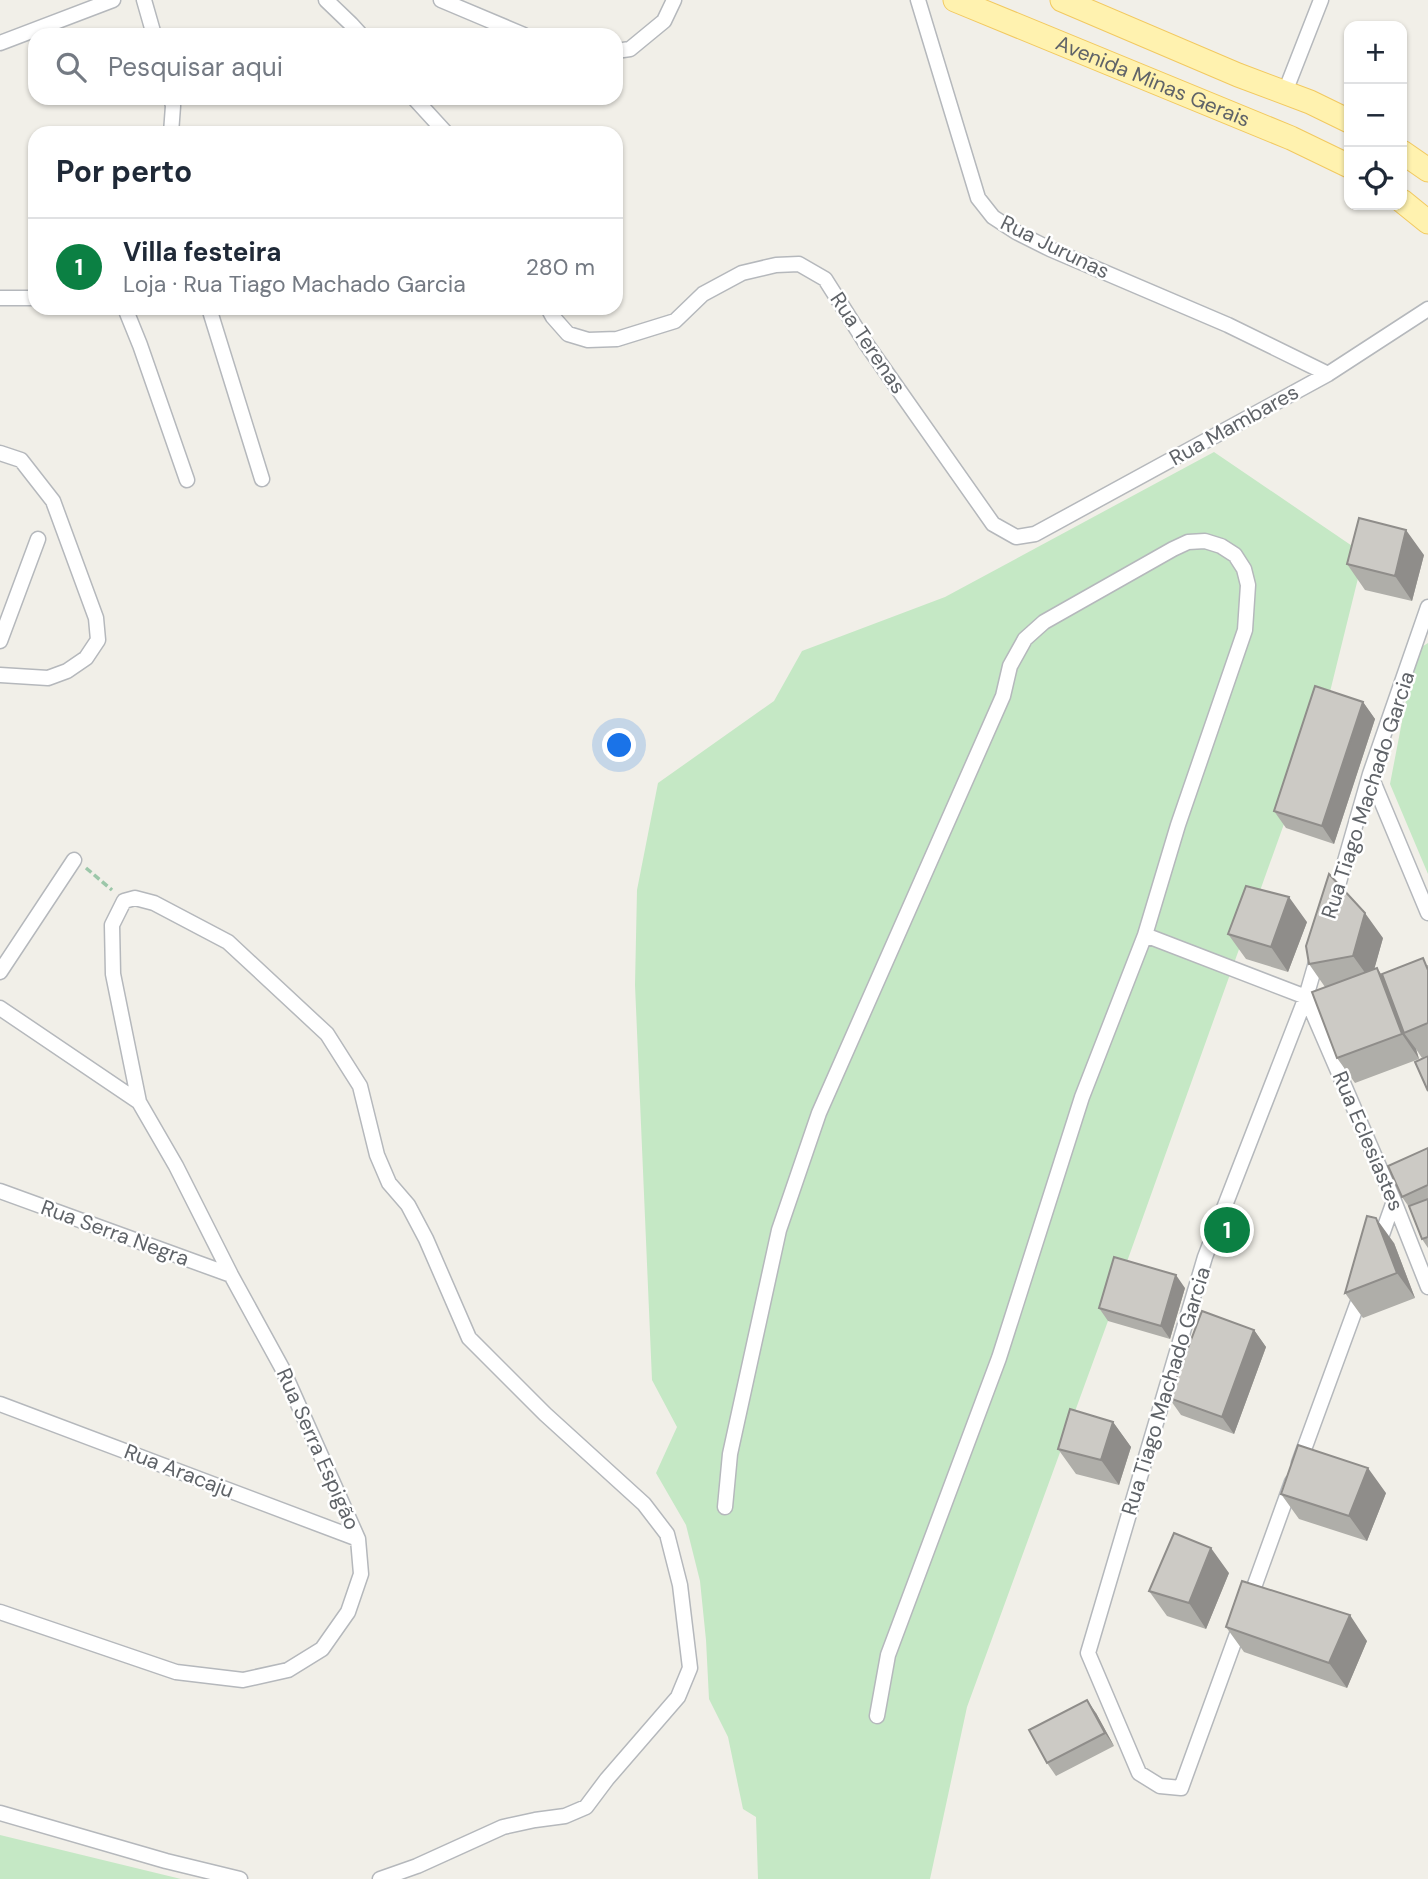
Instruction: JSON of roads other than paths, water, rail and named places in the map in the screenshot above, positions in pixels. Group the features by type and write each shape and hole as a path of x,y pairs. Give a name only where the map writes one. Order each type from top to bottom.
{"main road":[{"name":"Avenida Minas Gerais","path":"955,0 1291,138 1344,164"},
{"name":"Avenida Minas Gerais","path":"1062,0 1344,119"},
{"path":"1407,155 1428,170"},
{"path":"1407,205 1428,222"}],"street":[{"path":"39,28 113,0"},
{"path":"144,0 152,28"},
{"path":"326,0 355,28"},
{"path":"441,0 507,28"},
{"path":"623,50 630,49 664,21 674,0"},
{"name":"Rua Jurunas","path":"918,0 978,198 993,217 1050,249 1228,325 1328,374"},
{"path":"1285,92 1321,0"},
{"path":"0,43 28,32"},
{"path":"172,126 173,105"},
{"path":"420,105 440,126"},
{"name":"Rua Terenas","path":"552,315 568,334 588,340 617,339 675,321 703,294 742,273 776,265 799,264 825,279 865,342 993,524 1016,537 1035,534"},
{"path":"0,298 28,298"},
{"name":"Rua Mambares","path":"1035,534 1328,374 1428,309"},
{"path":"128,315 187,480"},
{"path":"211,315 262,479"},
{"path":"0,453 22,460 53,501 96,618 98,640 86,658 67,671 48,678 0,675"},
{"path":"0,641 38,539"},
{"path":"725,1507 730,1454 739,1408 779,1230 792,1191 819,1113 1003,696 1010,666 1025,639 1044,622 1188,542 1205,541 1221,546 1235,555 1244,569 1248,584 1245,630 1178,825 1145,934 1083,1097 999,1358 888,1655 877,1716"},
{"name":"Rua Tiago Machado Garcia","path":"1328,918 1370,774 1425,630 1428,607"},
{"path":"1370,774 1428,913"},
{"path":"0,972 74,860"},
{"path":"139,1102 113,974 112,925 124,901 135,898 154,903 229,942 327,1034 360,1086 377,1155 389,1183 408,1205 426,1239 469,1338 545,1414 644,1504 667,1534 680,1585 690,1668 678,1697 586,1807 565,1816 503,1828 417,1866 380,1879"},
{"path":"1145,934 1306,997"},
{"name":"Rua Tiago Machado Garcia","path":"1321,944 1306,997 1205,1257 1088,1653 1139,1773 1160,1786 1181,1787 1366,1279"},
{"name":"Rua Eclesiastes","path":"1306,997 1428,1287"},
{"path":"0,1008 139,1102"},
{"name":"Rua Serra Espigão","path":"0,1612 176,1672 243,1680 288,1670 322,1649 348,1612 361,1574 358,1539 282,1368 176,1166 139,1102"},
{"name":"Rua Serra Negra","path":"0,1191 231,1275"},
{"path":"1375,1253 1394,1201"},
{"name":"Rua Aracaju","path":"0,1404 358,1539"},
{"path":"0,1813 166,1861 240,1879"}],"place":[{"name":"Villa festeira","path":"1227,1230"}]}
